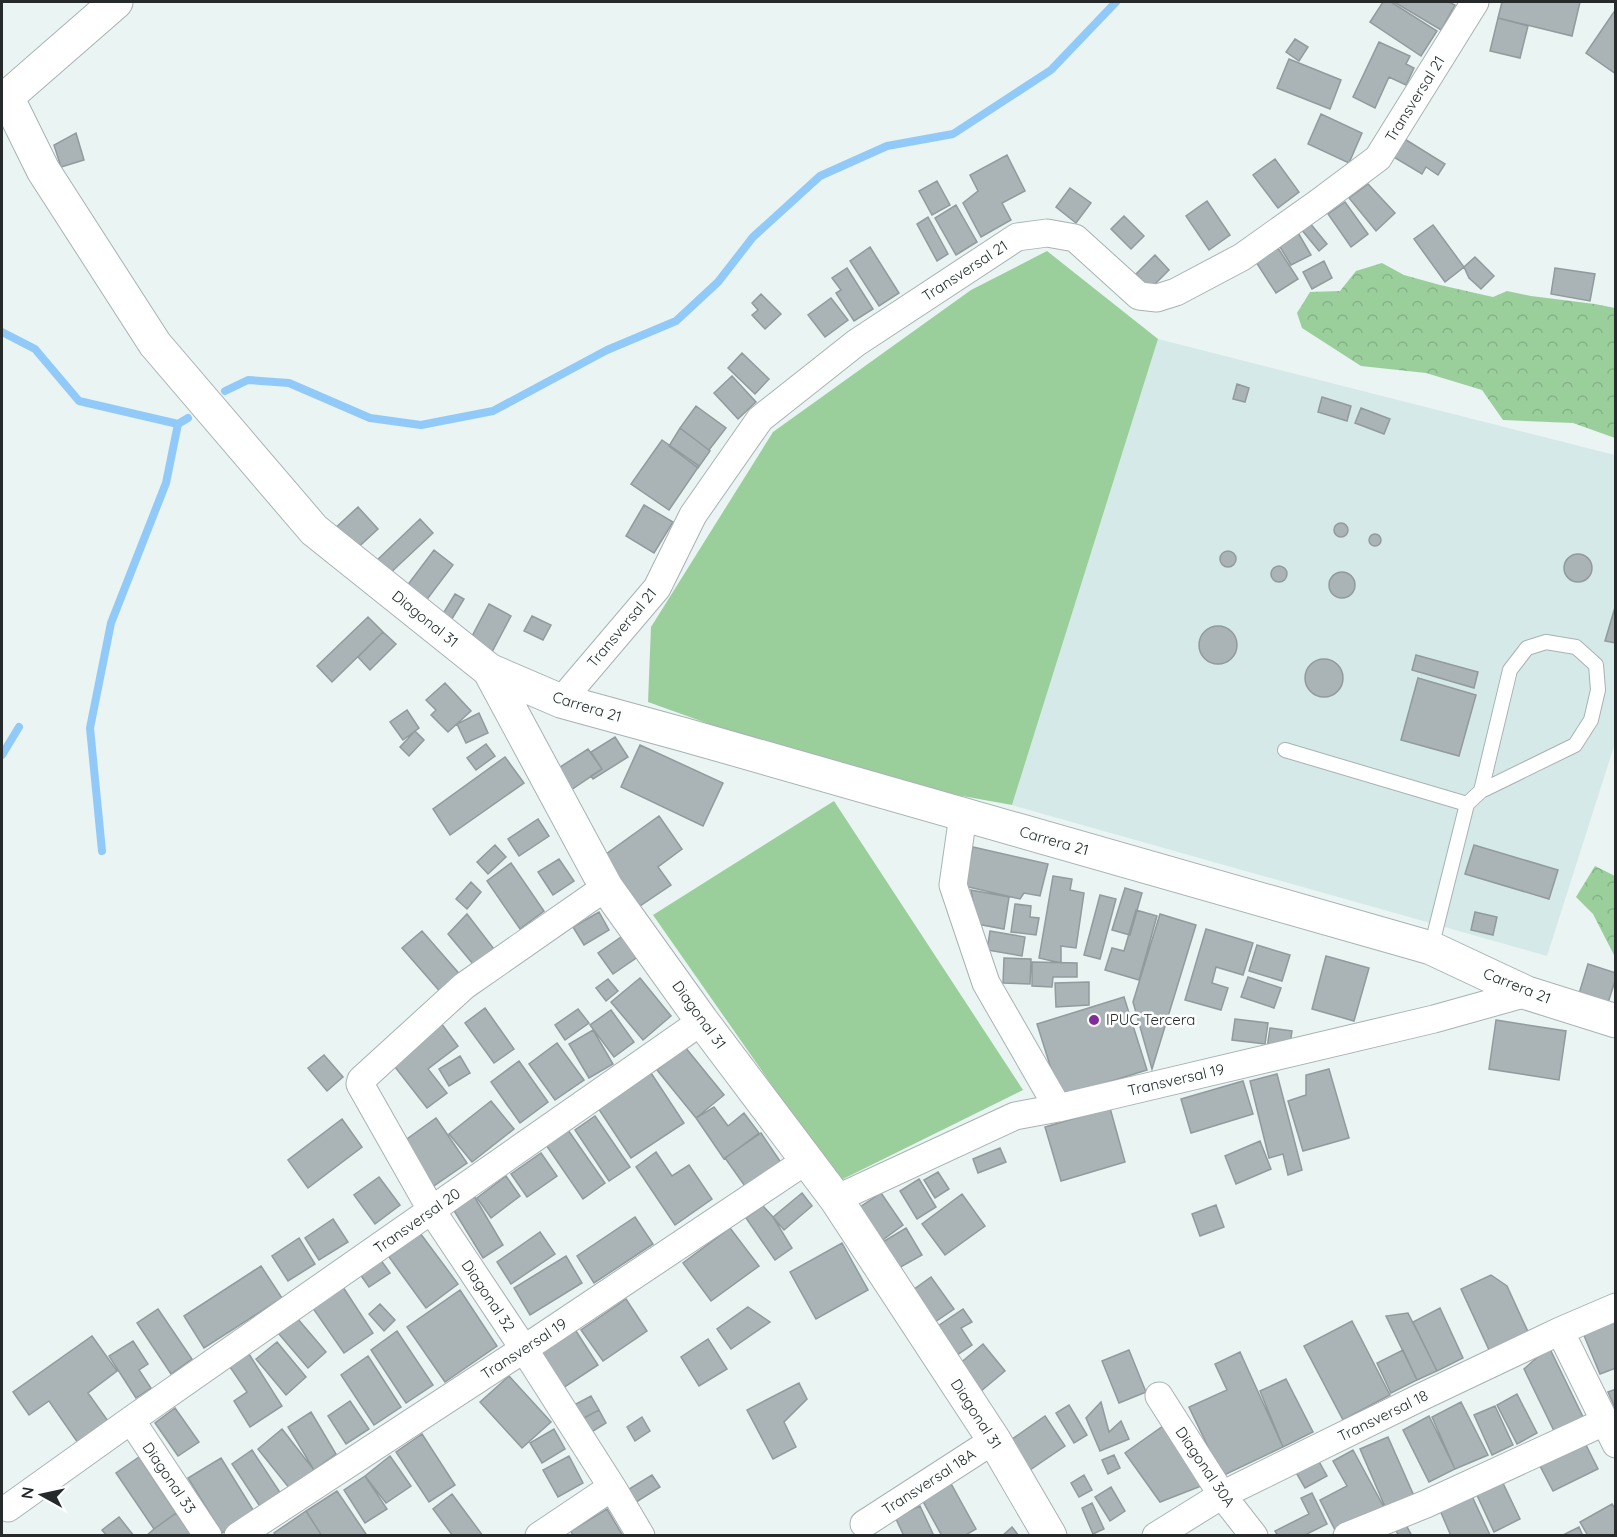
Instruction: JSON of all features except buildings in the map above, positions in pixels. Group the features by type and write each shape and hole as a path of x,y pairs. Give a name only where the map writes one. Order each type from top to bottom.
{"street":[{"path":"3,94 116,2"},
{"name":"Transversal 21","path":"561,701 657,588 693,515 760,419 856,343 1017,237 1047,233 1075,238 1139,296 1157,298 1176,292 1242,257 1378,158 1475,2"},
{"name":"Diagonal 31","path":"3,94 43,171 154,344 314,530 489,670 606,887 702,1021 836,1199 994,1440 1050,1536"},
{"name":"Carrera 21","path":"489,670 561,701 1431,948 1527,993 1616,1021"},
{"path":"963,815 953,885 986,983 1058,1108"},
{"name":"Diagonal 32","path":"606,887 464,986 361,1080 360,1084 432,1211 524,1349 612,1487 640,1536"},
{"name":"Transversal 19","path":"836,1199 1015,1116 1058,1108 1434,1019 1527,993"},
{"name":"Transversal 20","path":"8,1508 702,1021"},
{"name":"Transversal 19","path":"238,1536 807,1160"},
{"name":"Transversal 18","path":"1156,1536 1222,1495 1560,1331 1616,1307"},
{"path":"1347,1536 1426,1503 1610,1433 1560,1331"},
{"name":"Diagonal 30A","path":"1159,1396 1222,1495 1254,1536"},
{"name":"Diagonal 33","path":"131,1420 208,1536"},
{"name":"Transversal 18A","path":"864,1524 994,1440"},
{"path":"539,1536 612,1487"}],"lane":[{"path":"1431,948 1467,804 1481,791 1575,745 1591,720 1599,690 1596,665 1576,647 1546,642 1527,648 1510,670 1481,791"},
{"path":"1285,750 1467,804"}],"shaded area":[{"path":"1158,339 1615,455 1615,743 1547,956 1012,805"}],"green space":[{"path":"1047,251 1158,339 1012,805 918,788 726,730 648,702 651,627 773,432 971,290"},
{"path":"1382,263 1404,275 1493,297 1507,291 1615,308 1615,438 1573,423 1503,420 1482,390 1426,373 1361,366 1302,328 1297,313 1310,292 1340,291 1356,271"},
{"path":"834,801 1023,1090 839,1181 653,915"},
{"path":"1595,866 1615,876 1615,957 1593,914 1576,897"}],"waterway":[{"path":"225,391 248,380 289,383 370,418 421,425 493,411 607,350 676,321 718,282 753,237 820,176 887,146 953,134 1051,70 1116,2"},
{"path":"2,332 35,349 79,401 178,424 188,418"},
{"path":"102,851 90,728 111,623 166,483 178,424"},
{"path":"2,755 19,727"}],"place":[{"name":"IPUC Tercera","path":"1094,1020"}]}
